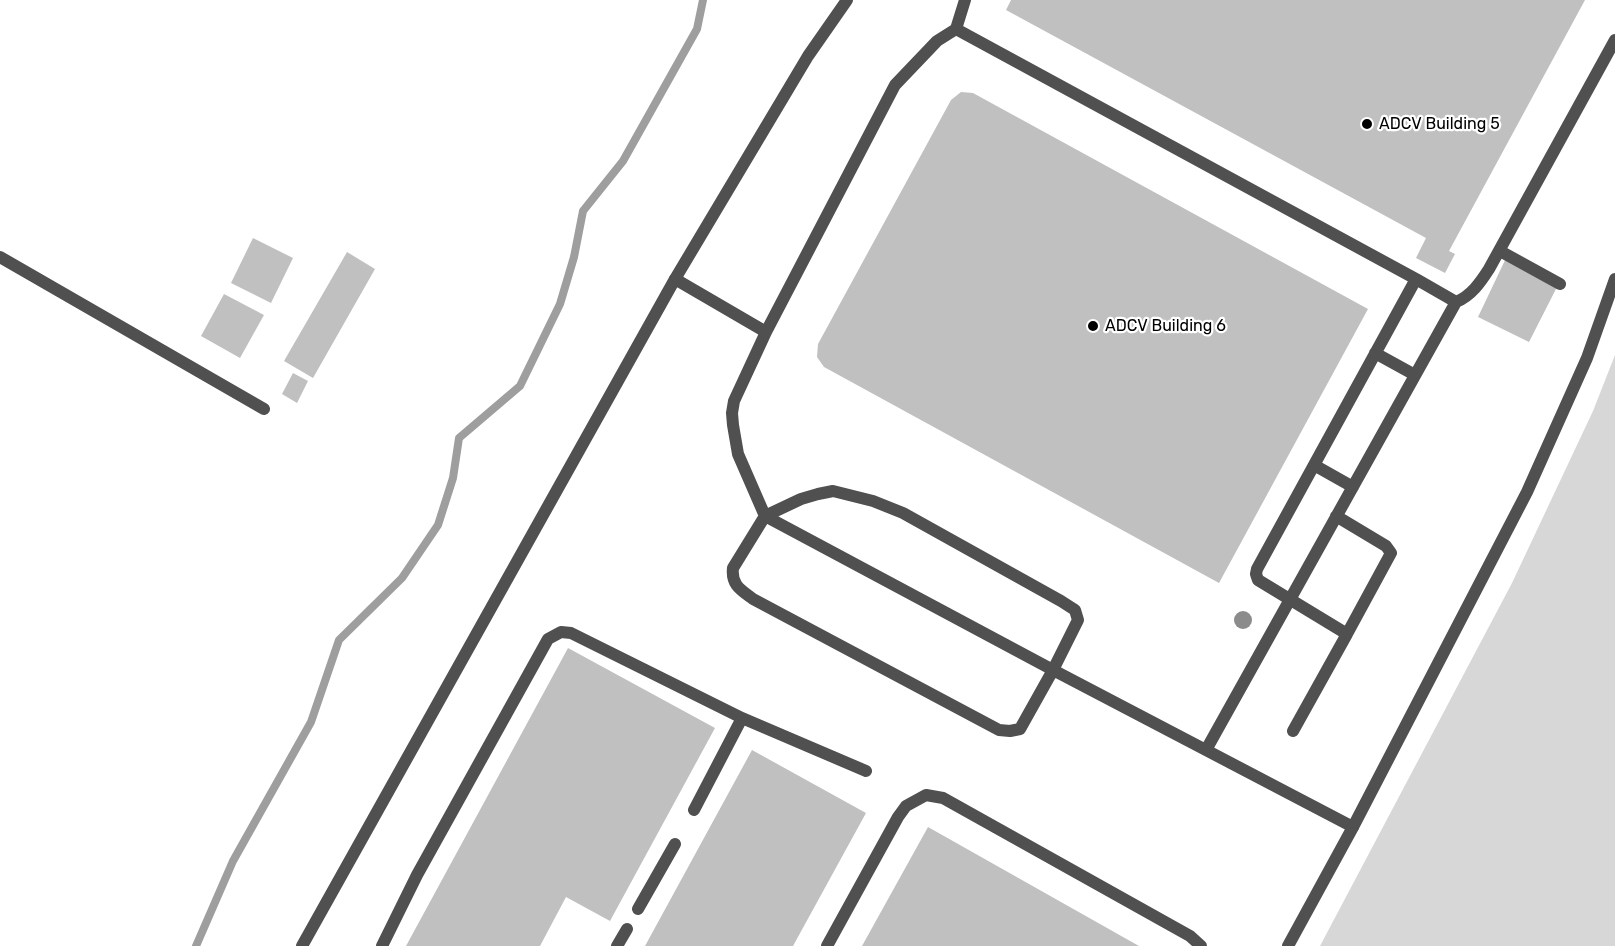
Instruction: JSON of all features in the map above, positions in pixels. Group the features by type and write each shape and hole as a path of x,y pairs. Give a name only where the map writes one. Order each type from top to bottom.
{"street":[{"path":"302,946 675,279 808,56 847,0"},
{"path":"965,0 956,29 937,41 895,86 766,332 734,400 732,413 738,454 765,516 1353,827"},
{"path":"956,29 1456,302"},
{"path":"1206,750 1456,302 1477,286 1490,269 1615,40"},
{"path":"1500,251 1560,284"},
{"path":"0,257 264,409"},
{"path":"675,279 766,332"},
{"path":"1347,634 1258,580 1256,574 1416,279"},
{"path":"1288,946 1353,827 1527,492 1587,358 1615,279"},
{"path":"1375,353 1415,375"},
{"path":"1314,465 1353,487"},
{"path":"833,491 873,501 903,513 1075,610 1078,620 1053,670 1020,729 999,730 753,599 734,584 733,568 765,516 801,499 833,491"},
{"path":"1293,731 1391,554 1386,546 1336,516"},
{"path":"382,946 423,865 548,639 561,632 571,633 742,718 867,771"},
{"path":"694,810 742,718"},
{"path":"827,946 898,817 906,806 926,795 943,798 1190,936 1201,946"},
{"path":"638,909 675,844"},
{"path":"617,946 627,929"}],"shaded area":[{"path":"1615,355 1615,946 1320,946 1512,583 1593,411"}],"building":[{"name":"ADCV Building 5","path":"1011,0 1585,0 1449,251 1455,254 1445,273 1416,258 1426,238 1006,10"},
{"name":"ADCV Building 6","path":"961,92 973,93 1368,309 1219,583 824,367 817,357 818,344 951,100"},
{"path":"253,238 293,258 271,303 231,283"},
{"path":"347,252 375,269 313,378 284,361"},
{"path":"1507,256 1557,287 1529,342 1478,317"},
{"path":"224,294 264,315 240,358 201,336"},
{"path":"293,373 308,381 297,403 282,394"},
{"path":"568,648 715,728 610,921 566,897 540,946 406,946"},
{"path":"752,750 866,813 793,946 645,946"},
{"path":"928,827 1139,946 862,946"}],"waterway":[{"path":"196,946 233,861 311,722 339,640 402,578 438,525 453,478 459,438 520,386 560,304 574,257 583,211 623,161 697,29 703,0"}],"place":[{"name":"ADCV Building 5","path":"1367,124"},
{"name":"ADCV Building 6","path":"1093,326"}]}
